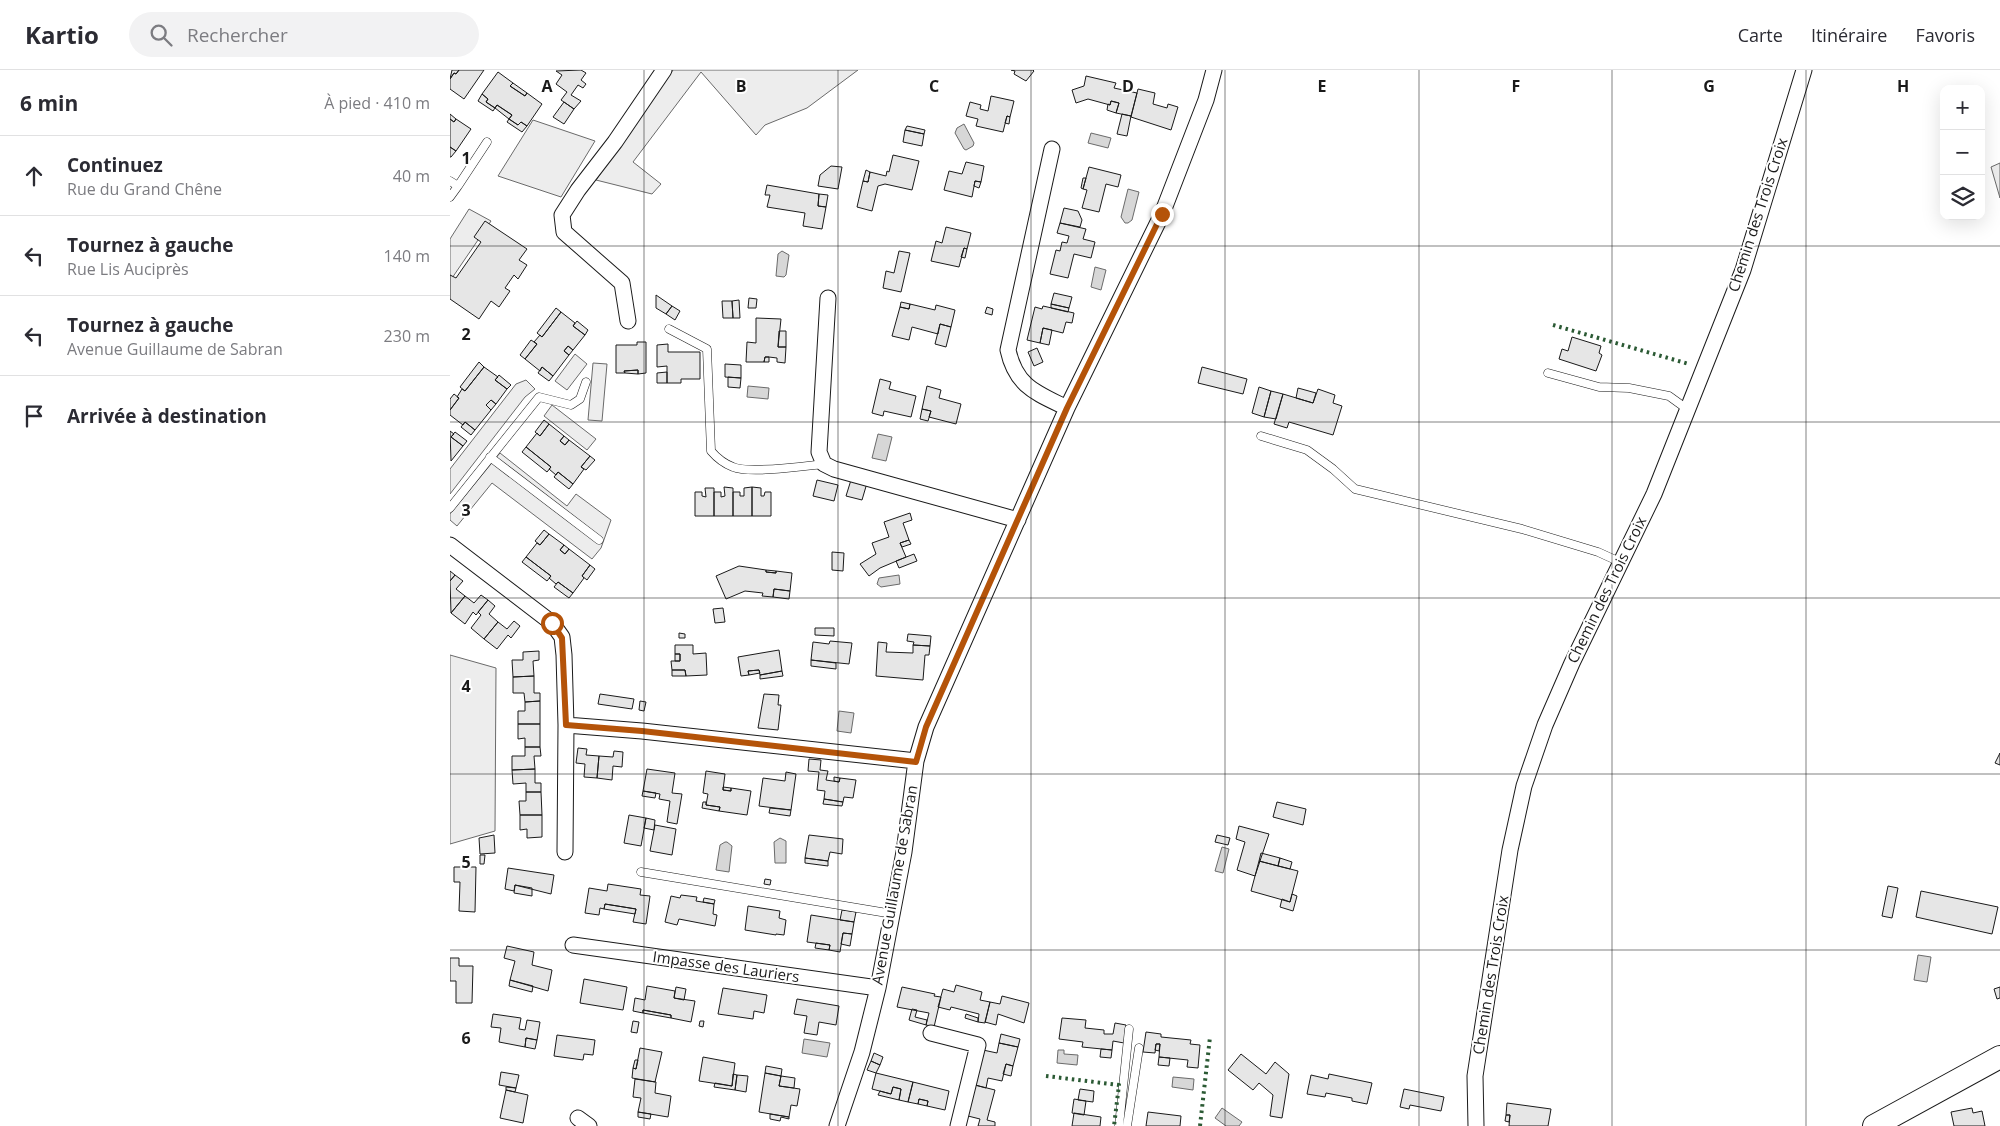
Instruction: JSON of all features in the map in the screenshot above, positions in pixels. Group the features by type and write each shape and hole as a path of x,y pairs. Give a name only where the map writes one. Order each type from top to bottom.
{"main road":[{"path":"1874,1126 2000,1057"}],"street":[{"path":"628,321 622,283 564,232 562,215 664,70"},
{"name":"Avenue Guillaume de Sabran","path":"837,1126 862,1052 878,988 904,852 916,762 926,727 1067,408 1162,214 1206,100 1214,70"},
{"name":"Chemin des Trois Croix","path":"1476,1126 1475,1076 1510,850 1524,786 1545,724 1572,663 1654,494 1743,270 1804,70"},
{"path":"1052,150 1008,350 1012,365 1023,382 1033,391 1067,408"},
{"path":"828,298 819,452 824,464 1018,520"},
{"path":"450,545 552,623 562,638 566,725 565,852"},
{"path":"566,725 642,731 916,762"},
{"name":"Impasse des Lauriers","path":"574,945 878,988"},
{"path":"931,1033 978,1045 958,1126"}],"lane":[{"path":"450,198 487,142"},
{"path":"450,181 458,186"},
{"path":"669,329 707,348 711,451 717,458 735,468 771,469 824,464"},
{"path":"1548,373 1599,387 1629,388 1669,396 1687,409"},
{"path":"450,508 538,397 571,405 580,399 586,382"},
{"path":"1261,436 1307,450 1333,469 1355,489 1522,529 1598,552 1620,562"},
{"path":"490,457 599,540"},
{"path":"641,872 892,914"},
{"path":"1119,1126 1129,1029"},
{"path":"1127,1126 1139,1048"}],"shaded area":[{"path":"673,70 858,70 807,108 765,125 756,135 701,72 633,162 661,184 652,194 596,180"},
{"path":"533,120 595,141 561,197 498,176"},
{"path":"964,124 974,143 973,146 966,150 955,133 957,128"},
{"path":"1091,133 1111,138 1108,148 1088,143"},
{"path":"2000,163 2000,198 1991,167"},
{"path":"1128,189 1139,192 1132,220 1125,223 1121,217"},
{"path":"469,209 491,221 450,281 450,239"},
{"path":"782,251 789,255 786,275 784,277 776,276 778,254"},
{"path":"1095,267 1106,270 1101,290 1091,287"},
{"path":"575,354 587,364 567,390 555,381"},
{"path":"593,363 607,364 602,421 588,420"},
{"path":"526,380 535,389 525,397 450,494 450,469 516,384"},
{"path":"748,386 769,388 768,399 747,397"},
{"path":"552,405 596,439 587,450 544,416"},
{"path":"878,434 892,437 886,461 872,458"},
{"path":"500,453 567,506 576,494 611,520 601,548 592,559 492,483 457,526 450,520 450,514"},
{"path":"899,575 900,584 881,587 877,584 879,578"},
{"path":"450,655 496,668 495,831 450,844"},
{"path":"839,711 854,713 851,733 837,731"},
{"path":"780,838 786,841 786,863 775,863 774,842"},
{"path":"725,842 732,846 729,872 716,870 720,845"},
{"path":"1222,847 1229,849 1223,873 1215,871"},
{"path":"1918,955 1931,957 1927,982 1914,980"},
{"path":"804,1039 830,1043 827,1057 802,1053"},
{"path":"1058,1050 1064,1050 1064,1054 1078,1055 1077,1065 1057,1063"},
{"path":"1173,1077 1194,1079 1193,1090 1172,1087"},
{"path":"1222,1108 1242,1122 1239,1126 1226,1126 1215,1118"}],"building":[{"path":"452,70 459,70 450,79"},
{"path":"459,70 484,70 464,99 450,89 450,79"},
{"path":"581,70 586,73 581,80 586,84 583,88 578,85 571,95 581,101 574,109 561,100 567,92 556,84 562,75 556,71"},
{"path":"1011,70 1034,71 1026,81 1014,74 1015,71"},
{"path":"498,72 513,83 510,86 525,96 527,93 542,104 527,126 521,122 518,125 509,119 512,115 497,105 495,108 486,102 488,99 482,94"},
{"path":"1086,76 1116,83 1114,88 1137,93 1131,116 1116,113 1119,103 1111,101 1110,105 1088,99 1076,103 1072,90 1084,86"},
{"path":"513,83 527,93 525,96 510,86"},
{"path":"1138,89 1155,93 1153,104 1167,108 1168,104 1178,107 1171,130 1131,117"},
{"path":"482,94 488,99 486,102 495,108 493,111 478,101"},
{"path":"991,96 1014,101 1010,117 1007,116 1003,132 976,126 978,119 966,116 970,102 981,105 980,109 988,111"},
{"path":"1111,101 1119,103 1116,113 1107,110 1108,104 1110,105"},
{"path":"564,102 574,109 564,124 553,117"},
{"path":"497,105 512,115 509,119 495,108"},
{"path":"450,114 456,119 454,122 450,119"},
{"path":"1122,114 1131,116 1127,136 1117,134"},
{"path":"1007,116 1010,117 1009,124 1005,123"},
{"path":"450,119 454,122 456,119 471,129 456,151 450,147"},
{"path":"509,119 518,125 521,122 527,126 522,132 507,122"},
{"path":"907,126 925,130 924,134 905,130"},
{"path":"905,130 924,134 922,146 903,142"},
{"path":"450,147 456,151 451,157 450,157"},
{"path":"893,155 919,161 912,190 885,184 878,186 872,211 857,207 863,181 868,182 870,172 886,176 887,171 889,172"},
{"path":"966,162 984,166 981,182 975,181 972,197 944,190 949,171 962,174"},
{"path":"831,166 842,167 838,189 818,186 820,175"},
{"path":"1089,167 1121,175 1118,187 1106,184 1099,212 1082,208 1087,190 1083,189"},
{"path":"866,170 870,172 868,182 863,181"},
{"path":"1083,178 1086,178 1083,189 1081,188"},
{"path":"975,181 981,182 979,188 974,186"},
{"path":"767,185 819,194 818,206 826,207 822,229 803,226 805,213 767,207 770,195 765,195"},
{"path":"819,194 828,195 826,207 818,206"},
{"path":"1064,208 1078,211 1082,220 1080,227 1060,223"},
{"path":"485,221 527,249 519,260 527,265 518,279 514,275 505,288 510,291 499,307 491,301 479,319 450,299 450,275 456,278 481,242 474,237"},
{"path":"1060,223 1086,229 1083,239 1095,242 1091,258 1074,254 1068,278 1050,274 1056,250 1060,251 1062,242 1067,243 1069,236 1057,233"},
{"path":"946,227 971,233 967,249 964,248 959,267 931,261 936,241 942,243"},
{"path":"964,248 967,249 965,258 961,257"},
{"path":"899,251 910,253 901,292 883,288 886,271 894,273"},
{"path":"1054,293 1072,297 1069,308 1051,304"},
{"path":"656,295 672,306 666,314 656,308"},
{"path":"749,298 757,299 756,308 748,308"},
{"path":"739,300 740,318 733,318 732,301"},
{"path":"722,301 732,301 733,318 723,318"},
{"path":"901,302 910,304 909,309 900,307"},
{"path":"910,304 935,310 936,305 955,310 951,327 940,324 938,334 912,327 909,340 892,336 900,307 909,309"},
{"path":"1051,304 1069,308 1068,312 1051,308"},
{"path":"672,306 680,311 675,320 666,314"},
{"path":"1043,306 1074,313 1072,323 1066,322 1063,333 1043,328 1040,343 1027,340 1035,307 1042,309"},
{"path":"987,307 993,309 992,315 985,313"},
{"path":"556,308 561,312 542,337 537,333"},
{"path":"561,312 575,323 573,326 585,335 573,350 568,346 564,351 569,355 553,376 542,367 540,371 525,359 537,344 534,342 540,335 542,337"},
{"path":"756,318 781,319 778,347 786,347 785,363 777,362 777,358 769,357 765,357 764,362 746,362 747,342 756,343"},
{"path":"577,321 588,330 585,335 573,326"},
{"path":"940,324 951,327 946,347 935,344"},
{"path":"1043,328 1052,330 1049,345 1040,343"},
{"path":"779,331 786,331 786,347 778,347"},
{"path":"1572,337 1601,346 1599,353 1602,355 1596,371 1559,359 1562,349 1568,351"},
{"path":"531,340 537,344 525,359 520,355"},
{"path":"637,342 646,342 646,373 638,374 638,370 616,373 616,345 637,345"},
{"path":"668,344 668,352 700,352 700,379 681,379 681,383 667,383 667,366 657,367 657,345"},
{"path":"568,346 573,350 569,355 564,351"},
{"path":"1037,348 1043,362 1034,366 1028,352"},
{"path":"765,357 769,357 769,362 764,362"},
{"path":"479,362 484,367 465,391 460,387"},
{"path":"725,364 741,365 741,378 725,377"},
{"path":"484,367 498,377 495,380 507,389 496,404 491,400 486,405 491,410 475,430 465,422 463,425 450,415 450,410 459,398 457,397 462,389 465,391"},
{"path":"542,367 553,376 549,381 538,373"},
{"path":"1202,367 1247,379 1243,394 1198,383"},
{"path":"638,370 638,374 625,373 624,371"},
{"path":"667,372 667,383 657,383 657,373"},
{"path":"499,375 511,385 507,389 495,380"},
{"path":"728,377 741,378 740,388 728,387"},
{"path":"880,379 891,382 889,389 916,396 911,417 884,411 883,416 872,413"},
{"path":"927,386 941,390 939,398 961,404 956,424 929,417 931,411 922,409"},
{"path":"1259,387 1271,391 1264,417 1252,413"},
{"path":"1298,388 1316,393 1313,403 1296,398"},
{"path":"1318,389 1335,395 1333,403 1342,406 1333,435 1289,422 1287,428 1274,424 1283,394 1313,403"},
{"path":"1271,391 1283,394 1276,419 1264,417"},
{"path":"454,394 459,398 450,410 450,399"},
{"path":"491,400 496,404 491,410 486,405"},
{"path":"922,409 931,411 928,421 920,419"},
{"path":"544,420 549,424 540,436 535,432"},
{"path":"465,422 475,430 471,435 461,427"},
{"path":"549,424 564,436 560,441 565,445 569,440 590,456 581,467 584,469 573,484 558,472 556,475 549,469 551,467 526,447 537,433 540,436"},
{"path":"450,431 454,434 451,437 463,446 451,461"},
{"path":"455,432 467,441 463,446 451,437"},
{"path":"564,436 569,440 565,445 560,441"},
{"path":"526,447 551,467 547,472 522,452"},
{"path":"590,456 595,460 586,470 581,467"},
{"path":"558,472 573,484 569,489 554,477"},
{"path":"817,480 838,485 834,501 813,496"},
{"path":"851,480 867,483 862,500 846,496"},
{"path":"724,487 733,488 733,516 714,516 714,492 721,492 721,497 725,496"},
{"path":"752,487 761,488 761,496 764,496 765,492 771,492 771,516 752,516"},
{"path":"752,487 752,516 733,516 733,492 740,492 740,496 744,496 744,488"},
{"path":"705,488 714,488 714,516 695,516 695,492 702,492 702,496 706,497"},
{"path":"910,513 912,520 903,523 909,540 900,543 906,557 880,568 869,576 860,564 876,554 872,543 889,537 884,522"},
{"path":"544,530 549,534 540,545 535,541"},
{"path":"549,534 564,545 560,550 565,554 569,549 590,565 582,576 584,578 573,593 558,582 556,584 549,578 551,576 526,557 537,543 540,545"},
{"path":"909,540 911,544 902,547 900,543"},
{"path":"564,545 569,549 565,554 560,550"},
{"path":"832,552 844,553 843,571 832,570"},
{"path":"914,554 917,561 899,568 896,561"},
{"path":"526,557 551,576 547,581 522,562"},
{"path":"590,565 595,569 587,580 582,576"},
{"path":"739,566 766,570 766,572 792,573 790,591 774,589 773,597 762,596 763,593 745,591 726,599 716,576"},
{"path":"766,570 776,571 776,573 766,572"},
{"path":"450,571 455,575 450,581"},
{"path":"455,575 463,581 456,589 465,596 451,613 450,581"},
{"path":"558,582 573,593 569,598 554,587"},
{"path":"774,589 790,591 789,599 773,597"},
{"path":"481,595 488,600 476,615 473,612 465,624 451,613 465,596 474,603"},
{"path":"488,600 495,606 489,614 498,622 484,639 471,628 481,615 478,612"},
{"path":"723,608 725,622 715,623 713,609"},
{"path":"514,621 520,626 511,638 508,635 497,649 484,639 498,622 507,629"},
{"path":"815,628 834,628 834,636 815,635"},
{"path":"679,633 685,634 685,638 679,638"},
{"path":"908,634 931,636 930,646 913,645 914,642 907,641"},
{"path":"830,641 852,643 849,664 811,660 813,642 829,644"},
{"path":"878,642 887,643 886,652 913,653 913,645 930,646 929,655 925,655 923,680 876,676"},
{"path":"675,645 693,645 693,654 706,653 707,675 686,676 685,670 672,670 671,661 680,661 680,654 675,654"},
{"path":"779,650 782,671 760,675 759,670 748,671 749,675 741,676 738,657"},
{"path":"539,651 539,660 533,661 534,676 513,677 512,660 523,660 523,652"},
{"path":"675,654 680,654 680,661 675,661"},
{"path":"811,660 836,663 836,669 811,666"},
{"path":"672,670 685,670 686,676 672,676"},
{"path":"759,670 760,673 749,675 748,671"},
{"path":"782,671 783,676 760,679 760,675"},
{"path":"534,676 534,693 540,693 540,701 525,702 524,693 513,693 513,677"},
{"path":"600,694 634,699 632,709 598,704"},
{"path":"764,694 779,695 778,705 781,705 778,730 758,728"},
{"path":"540,701 540,724 518,724 518,711 525,711 525,702"},
{"path":"640,701 646,702 644,711 639,710"},
{"path":"518,724 540,724 540,747 525,747 525,738 518,739"},
{"path":"525,747 540,747 541,756 534,756 535,769 512,770 512,756 525,756"},
{"path":"578,748 587,749 586,755 599,756 597,778 584,777 585,764 576,763"},
{"path":"614,751 623,752 622,767 613,766 612,780 597,778 599,756 613,757"},
{"path":"2000,753 2000,765 1995,763"},
{"path":"809,759 821,760 820,770 828,771 826,780 839,782 840,778 856,780 853,798 844,797 843,802 824,799 825,791 817,790 819,772 808,771"},
{"path":"535,769 535,783 541,783 541,792 526,792 526,783 513,784 512,770"},
{"path":"647,769 675,773 672,793 682,794 677,824 667,822 670,801 659,799 660,794 643,791"},
{"path":"706,771 725,774 723,790 731,791 731,788 751,791 747,815 719,811 720,807 706,805 708,794 703,793"},
{"path":"786,772 796,774 791,810 759,806 763,778 785,781"},
{"path":"834,777 840,778 839,782 834,781"},
{"path":"723,787 731,788 731,791 723,790"},
{"path":"643,791 656,793 655,798 642,796"},
{"path":"526,792 541,792 542,815 520,815 519,801 526,801"},
{"path":"824,799 843,802 842,806 823,804"},
{"path":"703,802 706,802 706,805 720,807 719,811 702,808"},
{"path":"1277,802 1306,809 1303,825 1273,817"},
{"path":"770,808 791,810 790,816 769,813"},
{"path":"520,815 542,815 542,837 527,838 527,829 520,830"},
{"path":"629,815 646,818 641,846 624,843"},
{"path":"646,818 655,820 654,830 644,828"},
{"path":"655,825 676,829 672,855 650,851"},
{"path":"1239,826 1269,834 1255,876 1237,870 1245,842 1236,839"},
{"path":"494,835 495,853 480,854 479,838"},
{"path":"809,835 843,839 842,854 830,852 828,861 805,858"},
{"path":"1217,835 1230,838 1228,845 1215,842"},
{"path":"1261,853 1280,858 1278,866 1259,861"},
{"path":"480,855 485,855 484,864 480,864"},
{"path":"805,858 828,861 828,866 805,863"},
{"path":"1280,858 1292,862 1290,869 1278,866"},
{"path":"1259,861 1298,871 1290,902 1251,891"},
{"path":"454,867 476,867 475,912 459,911 460,882 454,882"},
{"path":"508,868 554,875 551,894 515,885 514,891 505,889"},
{"path":"765,879 771,880 770,885 764,884"},
{"path":"608,884 641,889 640,895 650,896 646,924 633,922 636,909 605,904 604,909 600,908 599,915 585,913 589,888 607,891"},
{"path":"515,885 532,888 532,896 514,893"},
{"path":"1888,886 1898,888 1892,918 1882,916"},
{"path":"1921,891 1998,907 1992,934 1916,917"},
{"path":"1292,894 1297,896 1293,911 1280,907 1282,899 1290,902"},
{"path":"681,895 697,897 696,901 714,904 713,914 717,915 715,926 679,919 677,925 665,922 671,896 680,898"},
{"path":"704,898 715,900 714,904 703,902"},
{"path":"605,904 636,909 635,914 604,909"},
{"path":"748,906 780,911 779,918 786,920 784,935 745,930"},
{"path":"842,910 856,912 854,922 840,920"},
{"path":"811,915 854,922 852,934 843,933 840,952 829,950 830,945 807,942"},
{"path":"843,933 852,934 850,946 841,944"},
{"path":"816,943 830,945 829,950 815,948"},
{"path":"507,946 534,952 532,965 552,970 548,991 510,980 515,961 504,958"},
{"path":"450,958 459,958 459,966 473,966 472,1003 456,1003 456,981 450,981"},
{"path":"584,979 627,987 623,1010 580,1003"},
{"path":"510,980 533,986 532,992 509,986"},
{"path":"956,985 982,992 980,1000 990,1002 985,1023 978,1022 979,1014 951,1007 950,1010 938,1007 943,989 954,992"},
{"path":"647,986 675,991 674,998 695,1001 691,1022 671,1018 671,1015 643,1010 643,1013 633,1011 635,998 645,1000"},
{"path":"676,987 686,989 684,1000 674,998"},
{"path":"902,987 941,997 934,1027 926,1025 929,1013 897,1007"},
{"path":"2000,987 2000,998 1997,999 1994,989"},
{"path":"723,988 767,995 764,1013 754,1011 753,1019 718,1014"},
{"path":"1002,996 1029,1003 1024,1023 998,1014 996,1025 985,1022 990,1002 1000,1004"},
{"path":"797,999 839,1006 836,1025 819,1022 817,1035 804,1033 807,1016 794,1014"},
{"path":"912,1009 917,1010 915,1017 927,1020 926,1025 909,1020"},
{"path":"643,1010 671,1015 671,1018 643,1013"},
{"path":"493,1014 521,1018 519,1029 525,1030 527,1020 540,1022 537,1040 526,1038 525,1047 499,1042 501,1028 491,1027"},
{"path":"966,1014 978,1018 978,1022 965,1018"},
{"path":"1062,1018 1086,1020 1085,1028 1104,1030 1104,1034 1113,1034 1115,1023 1126,1025 1124,1043 1113,1041 1112,1050 1082,1047 1083,1042 1059,1039"},
{"path":"633,1021 639,1022 637,1033 631,1032"},
{"path":"700,1021 704,1021 703,1027 699,1026"},
{"path":"1146,1032 1161,1034 1161,1037 1191,1040 1190,1044 1200,1045 1198,1068 1187,1067 1188,1060 1159,1057 1160,1044 1156,1044 1155,1053 1143,1052"},
{"path":"1001,1034 1020,1039 1018,1047 999,1043"},
{"path":"557,1035 595,1040 593,1055 584,1054 583,1060 554,1056"},
{"path":"526,1038 537,1040 535,1049 525,1047"},
{"path":"999,1043 1018,1047 1013,1066 1006,1064 1002,1081 988,1078 986,1088 975,1085 983,1050 997,1053"},
{"path":"1156,1044 1160,1044 1159,1051 1155,1050"},
{"path":"640,1048 662,1052 655,1082 632,1078 633,1068 636,1069"},
{"path":"1101,1049 1112,1050 1111,1058 1100,1057"},
{"path":"874,1053 883,1057 880,1065 871,1061"},
{"path":"1241,1054 1266,1074 1275,1062 1289,1074 1282,1118 1270,1116 1273,1095 1259,1083 1253,1090 1228,1070"},
{"path":"703,1057 735,1063 732,1086 699,1081"},
{"path":"1159,1057 1170,1058 1169,1066 1158,1065"},
{"path":"635,1060 638,1060 636,1069 633,1068"},
{"path":"871,1061 880,1065 876,1073 867,1070"},
{"path":"1006,1064 1013,1066 1011,1076 1003,1074"},
{"path":"766,1066 782,1069 781,1076 765,1073"},
{"path":"501,1072 519,1075 516,1088 499,1085"},
{"path":"765,1073 781,1076 779,1086 800,1089 797,1106 791,1105 789,1117 759,1112"},
{"path":"876,1073 913,1082 908,1102 899,1100 901,1089 893,1087 891,1094 872,1089"},
{"path":"733,1074 737,1075 735,1090 714,1087 715,1083 732,1086"},
{"path":"1329,1074 1372,1083 1367,1104 1352,1101 1352,1098 1326,1093 1325,1097 1307,1094 1311,1075 1328,1079"},
{"path":"737,1075 748,1076 746,1092 735,1090"},
{"path":"781,1076 795,1078 794,1088 779,1086"},
{"path":"635,1079 656,1082 655,1093 671,1096 668,1117 638,1112 641,1098 633,1097"},
{"path":"913,1082 949,1091 945,1110 927,1106 928,1101 919,1099 918,1104 908,1102"},
{"path":"975,1085 995,1090 987,1120 995,1122 995,1126 978,1126 980,1119 968,1116"},
{"path":"506,1087 516,1088 515,1092 506,1090"},
{"path":"893,1087 901,1089 899,1100 878,1095 880,1091 891,1094"},
{"path":"1080,1089 1094,1091 1093,1102 1078,1100"},
{"path":"1404,1089 1444,1097 1441,1111 1410,1105 1409,1109 1400,1107"},
{"path":"506,1090 528,1095 523,1123 500,1118"},
{"path":"919,1099 928,1101 927,1106 918,1104"},
{"path":"1074,1099 1086,1101 1084,1115 1072,1113"},
{"path":"1507,1103 1551,1109 1548,1126 1509,1126 1510,1115 1506,1115"},
{"path":"1972,1108 1973,1113 1982,1111 1985,1126 1954,1126 1951,1112"},
{"path":"638,1112 651,1114 650,1119 638,1117"},
{"path":"1148,1112 1181,1116 1180,1126 1146,1126"},
{"path":"1074,1113 1101,1117 1100,1126 1072,1126"},
{"path":"770,1114 789,1117 789,1119 781,1117 780,1121 770,1119"},
{"path":"1506,1115 1510,1115 1509,1122 1505,1121"}],"hedge":[{"path":"1553,325 1689,364"},
{"path":"1200,1126 1210,1037"},
{"path":"1046,1076 1119,1085 1114,1126"}],"route":[{"path":"552,623 562,638 566,725 642,731 916,762 926,727 1067,408 1162,214"}]}
